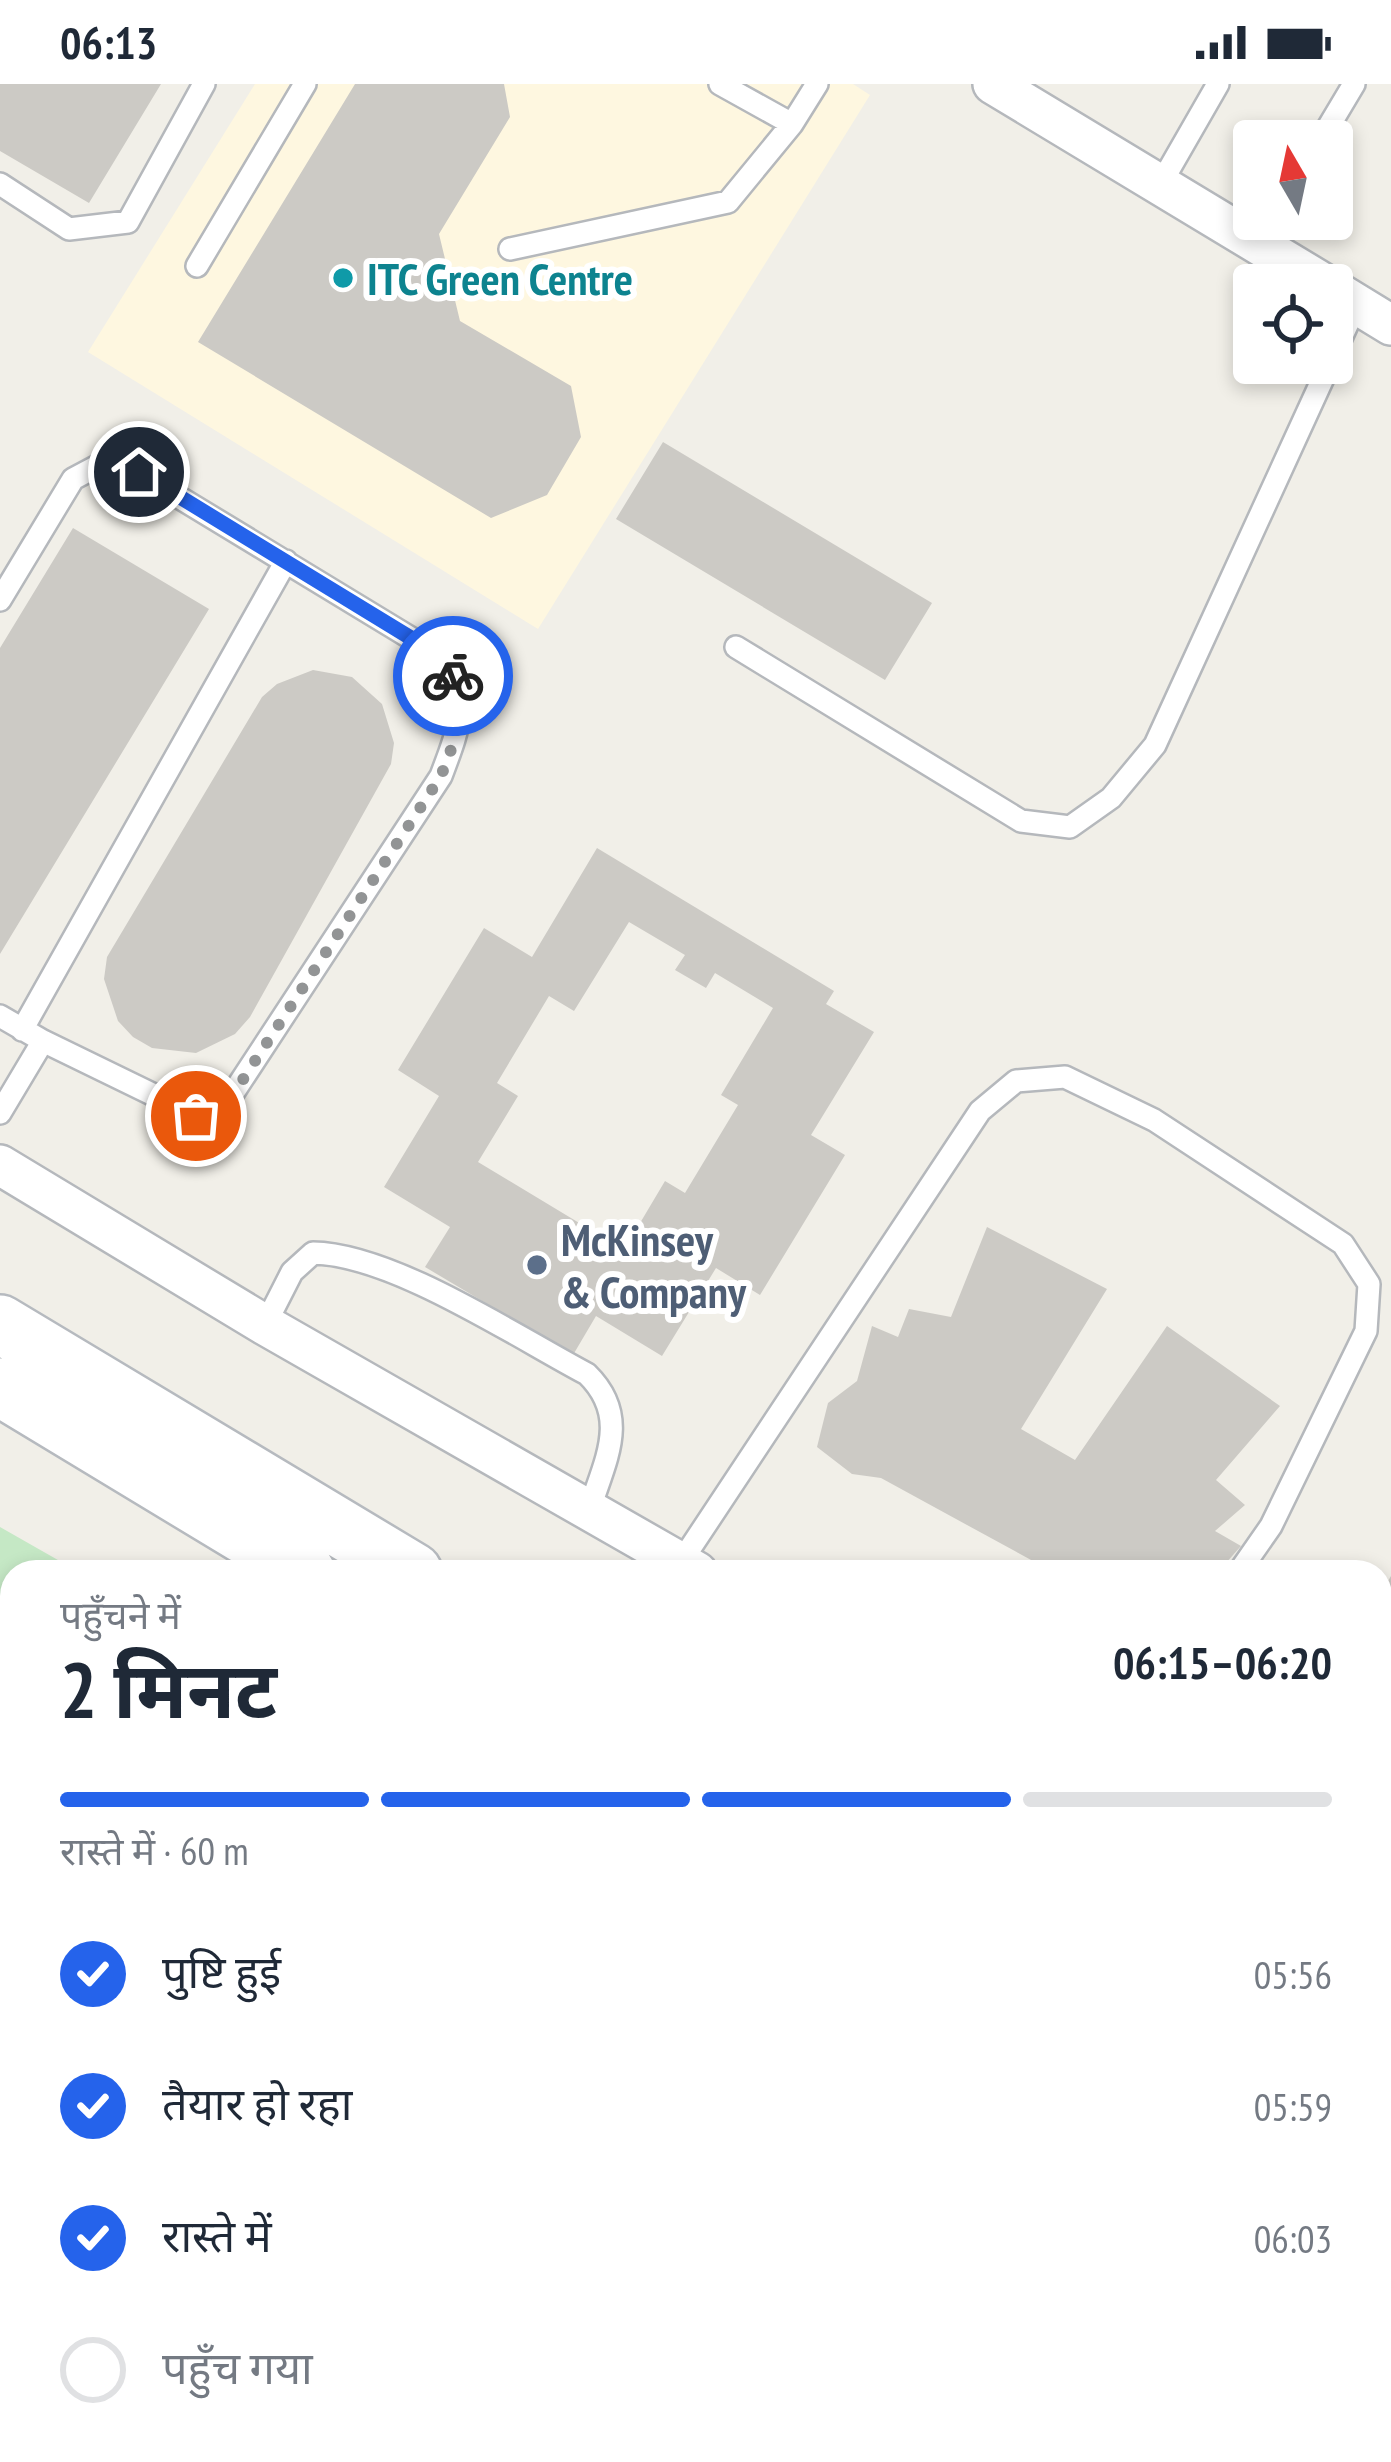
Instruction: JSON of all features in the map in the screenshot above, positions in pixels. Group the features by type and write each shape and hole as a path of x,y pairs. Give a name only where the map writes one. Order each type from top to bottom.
{"main road":[{"path":"0,1324 392,1560"},
{"path":"0,1387 286,1560"}],"street":[{"path":"993,84 1160,185 1233,217"},
{"path":"1275,240 1304,264"},
{"path":"1353,301 1391,325"},
{"path":"0,1166 265,1325 676,1560"}],"lane":[{"path":"0,184 69,229 128,222 204,84"},
{"path":"197,266 305,84"},
{"path":"720,84 792,124"},
{"path":"510,249 728,202 792,124 817,84"},
{"path":"1160,185 1218,84"},
{"path":"1332,120 1354,84"},
{"path":"736,647 1021,821 1070,827 1111,798 1155,745 1320,384"},
{"path":"0,600 74,479 105,462 139,472 442,657 459,686 458,730 441,776 223,1110 196,1116 0,1016"},
{"path":"22,1030 286,560"},
{"path":"0,1113 43,1041"},
{"path":"693,1560 980,1111 1016,1081 1065,1077 1154,1120 1343,1244 1370,1284 1366,1331 1271,1526 1247,1560"},
{"path":"265,1325 292,1272 313,1253 338,1253 416,1283 587,1374 603,1390 613,1411 612,1434 589,1511"}],"shaded area":[{"path":"255,84 853,84 870,95 538,629 88,352"}],"green space":[{"path":"0,1527 58,1560 0,1560"}],"building":[{"path":"0,84 161,84 89,203 0,151"},
{"name":"ITC Green Centre","path":"355,84 504,84 510,117 439,234 460,321 571,386 581,437 547,495 491,518 198,342"},
{"path":"663,442 932,603 885,680 616,519"},
{"path":"73,528 209,609 0,954 0,648"},
{"path":"313,670 352,677 382,704 394,743 391,764 250,1017 235,1034 196,1053 152,1048 118,1021 104,979 107,957 262,697 277,684"},
{"path":"597,848 834,991 826,1004 874,1032 811,1135 845,1155 760,1295 716,1268 662,1356 596,1316 573,1355 425,1267 450,1227 384,1187 439,1096 398,1070 484,928 532,957","holes":["629,922 685,955 675,970 706,988 715,973 773,1008 721,1095 738,1105 685,1193 665,1181 624,1250 478,1162 518,1096 497,1083 549,996 574,1011"]},
{"path":"987,1227 1107,1289 1021,1429 1075,1460 1167,1326 1280,1406 1216,1480 1245,1505 1215,1531 1241,1546 1229,1560 1031,1560 881,1478 852,1474 817,1447 828,1403 857,1381 872,1326 898,1337 909,1309 951,1317"}],"way so far":[{"path":"196,1116 223,1110 441,776 458,730 459,686 453,676"}],"place":[{"name":"ITC Green Centre","path":"343,278"},
{"name":"McKinsey & Company","path":"537,1265"}],"route":[{"path":"139,472 442,657 453,676"}]}
